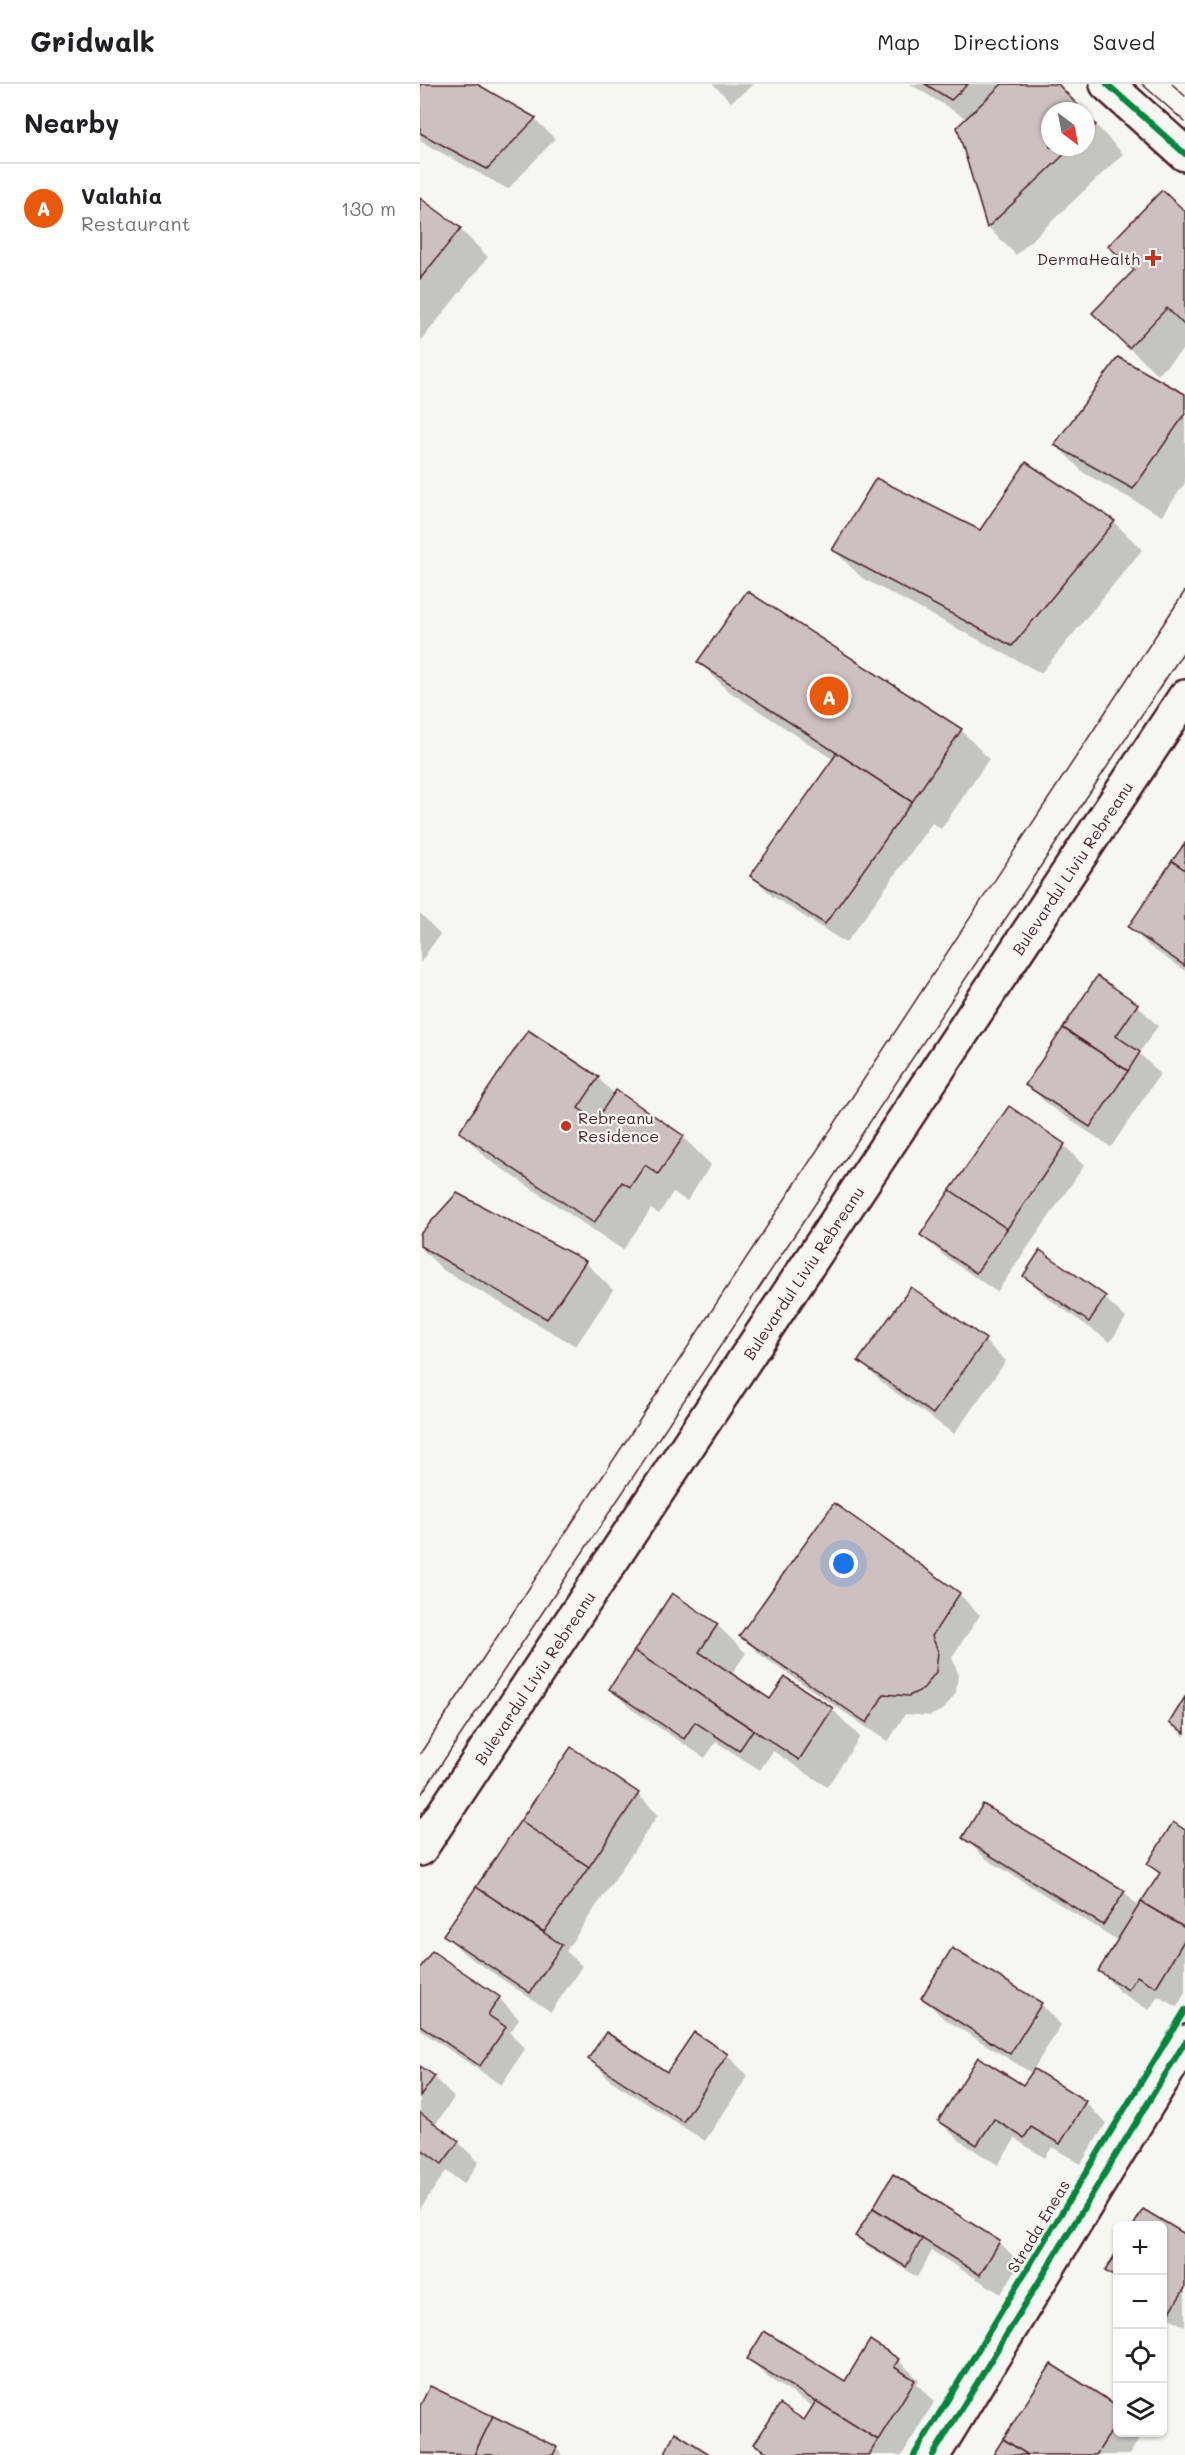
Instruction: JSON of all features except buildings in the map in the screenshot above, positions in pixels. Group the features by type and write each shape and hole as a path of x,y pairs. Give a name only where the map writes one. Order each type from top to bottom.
{"main road":[{"path":"1107,84 1185,154"},
{"name":"Bulevardul Liviu Rebreanu","path":"420,1849 1185,697"},
{"name":"Strada Eneas","path":"933,2455 1185,2042"}],"tram line":[{"path":"1142,84 1185,122"},
{"path":"1172,84 1185,96"},
{"path":"420,1754 1185,591"},
{"path":"420,1796 1185,650"}],"cycle path":[{"path":"1107,84 1185,154"},
{"path":"914,2455 1185,2010"},
{"path":"933,2455 1185,2042"}],"place":[{"name":"DermaHealth","path":"1153,258"},
{"name":"Valahia","path":"829,696"},
{"name":"Rebreanu Residence","path":"566,1126"}]}
